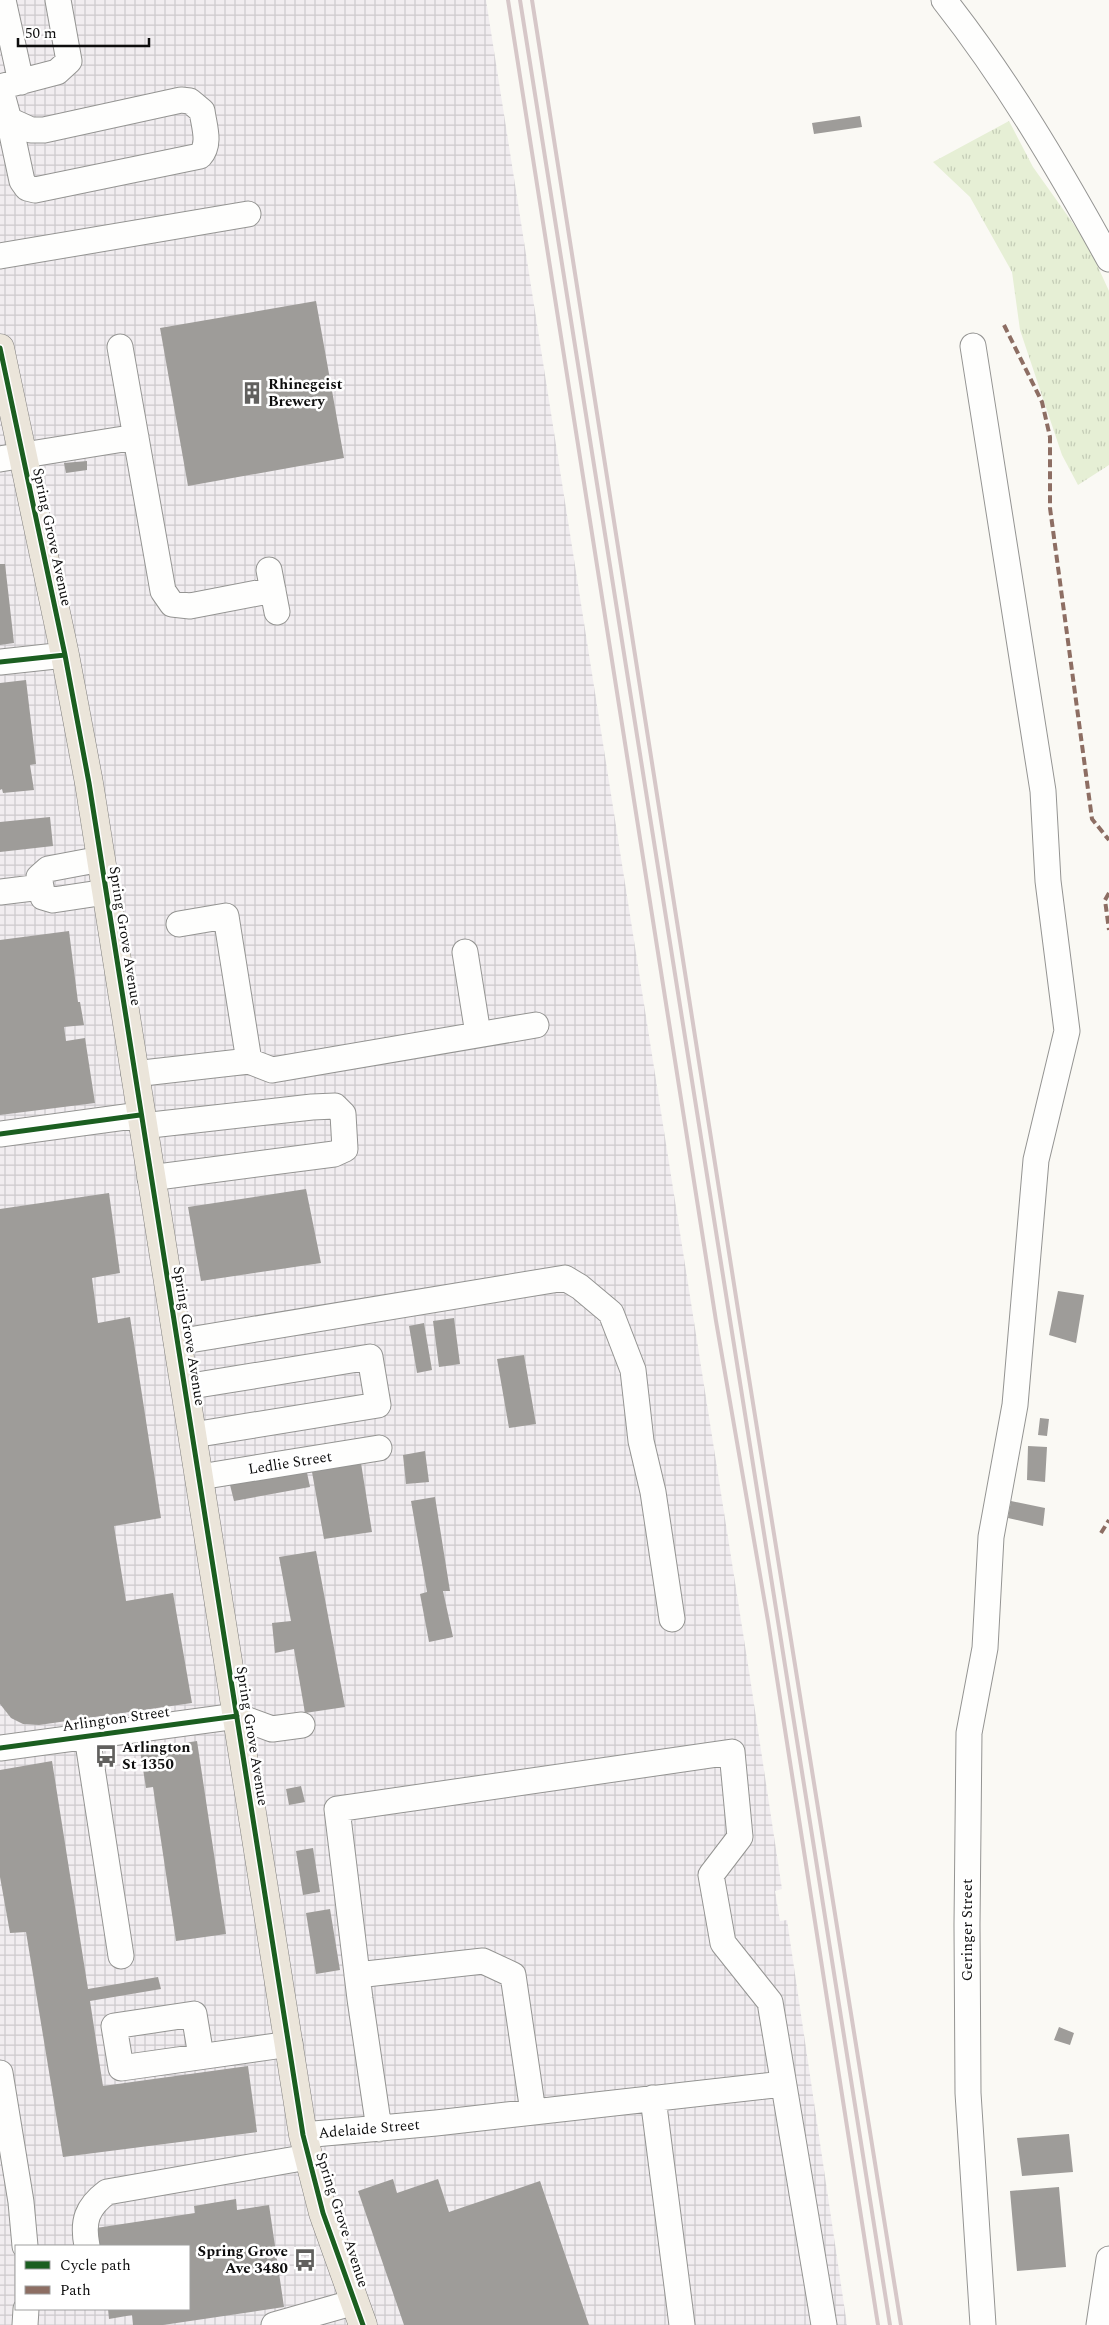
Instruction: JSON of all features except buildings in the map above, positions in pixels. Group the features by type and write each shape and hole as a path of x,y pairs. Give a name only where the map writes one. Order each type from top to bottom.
{"main road":[{"name":"Spring Grove Avenue","path":"0,348 11,457 65,655 101,860 150,1178 200,1477 306,2146 323,2213 359,2314"}],"street":[{"path":"3,0 9,120 22,181 27,188 34,190 200,156 206,150 207,143 202,111 190,101 181,100 44,130 31,130 9,120"},
{"path":"7,85 57,72 69,61 58,0"},
{"path":"944,0 965,27 1018,107 1078,203 1109,259"},
{"path":"0,256 248,214"},
{"name":"Geringer Street","path":"973,346 1043,791 1048,881 1067,1031 1036,1160 1015,1404 991,1536 985,1648 969,1733 968,2093 983,2325"},
{"path":"120,347 163,591 172,604 190,606 273,591"},
{"path":"11,457 136,437"},
{"path":"0,662 65,655"},
{"path":"101,860 48,869 39,877 43,896 53,900 106,892"},
{"path":"0,892 41,886"},
{"path":"179,924 226,916 249,1061"},
{"path":"465,952 478,1034"},
{"path":"134,1074 249,1061 272,1070 536,1025"},
{"path":"0,1134 312,1107 335,1106 343,1114 345,1149 334,1154 150,1178"},
{"path":"177,1342 565,1278 573,1282 611,1312 633,1370 640,1441 653,1492 672,1619"},
{"path":"185,1387 370,1356 378,1405 193,1435"},
{"name":"Ledlie Street","path":"200,1477 379,1448"},
{"path":"237,1716 272,1729 302,1725"},
{"name":"Arlington Street","path":"0,1748 237,1716"},
{"path":"87,1736 121,1956"},
{"path":"379,2129 357,1975 337,1809 732,1752 740,1837 711,1875 723,1943 770,2002 824,2325"},
{"path":"357,1975 483,1961 513,1976 533,2112"},
{"path":"201,2056 290,2044"},
{"path":"0,2073 21,2202 25,2245"},
{"name":"Adelaide Street","path":"87,2245 87,2213 96,2201 107,2192 379,2129 783,2084"},
{"path":"653,2098 682,2325"},
{"path":"1099,2325 1109,2259"},
{"path":"25,2325 26,2310"},
{"path":"274,2325 359,2314"}],"shaded area":[{"path":"0,0 486,0 749,1671 782,1889 775,1891 780,1921 787,1920 847,2325 0,2325"}],"green space":[{"path":"1009,121 1033,167 1087,243 1109,291 1109,465 1078,485 1062,455 1020,330 1012,272 970,197 933,162"}],"railway":[{"path":"508,0 716,1321 768,1621 878,2325"},
{"path":"520,0 890,2325"},
{"path":"532,0 739,1316 901,2325"}],"marked path":[{"path":"1004,325 1042,402 1050,437 1050,508 1092,819 1109,840"},
{"path":"1109,893 1105,900 1109,930"},
{"path":"1101,1533 1109,1520"}],"cycle path":[{"path":"0,348 65,655 89,783 303,2135 323,2213 363,2325"},
{"path":"0,662 65,655"},
{"path":"0,1134 140,1115"},
{"path":"0,1748 237,1716"}],"place":[{"name":"Rhinegeist Brewery","path":"252,393"},
{"name":"Arlington St 1350","path":"106,1756"},
{"name":"Spring Grove Ave 3480","path":"305,2260"}]}
